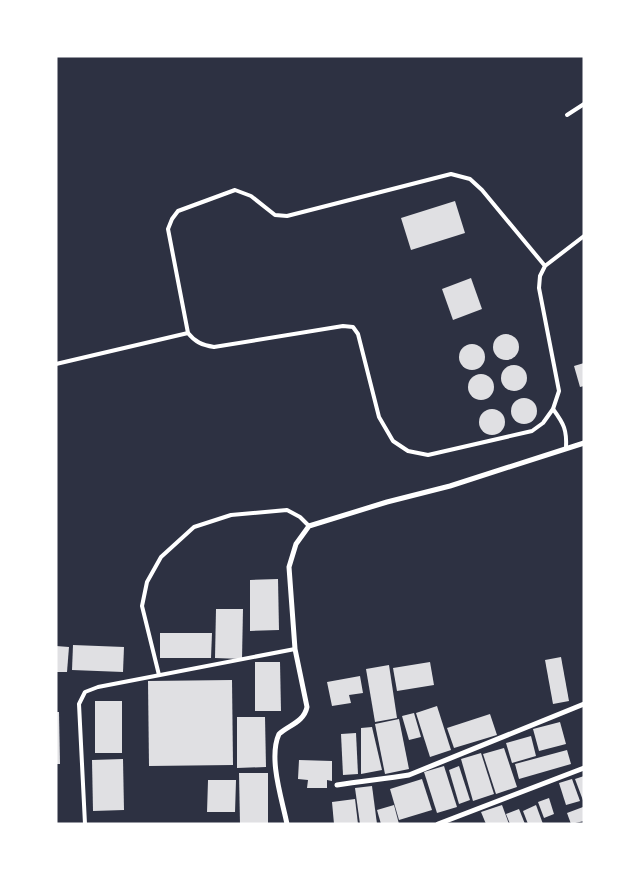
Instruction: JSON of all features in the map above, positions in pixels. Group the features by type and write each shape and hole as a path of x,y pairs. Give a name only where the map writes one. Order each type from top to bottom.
{"street":[{"path":"287,824 275,767 275,752 279,734 301,719 306,712 295,649 289,567 296,544 309,526 387,502 450,486 584,442"},
{"path":"337,785 409,775 584,704"},
{"path":"438,824 584,768"}],"lane":[{"path":"567,115 584,104"},
{"path":"545,266 482,190 470,179 452,174 287,216 275,215 252,196 235,190 178,211 168,229 188,333 194,341 214,347 343,326 353,327 358,334 379,417 393,441 408,451 428,455 532,431 543,423 554,409 559,391 539,288 540,276 545,266 584,236"},
{"path":"56,364 188,333"},
{"path":"554,409 564,424 566,448"},
{"path":"159,675 142,606 147,582 161,557 194,527 231,515 286,510 300,517 309,526"},
{"path":"85,824 79,704 86,692 98,687 295,649"}],"building":[{"path":"455,201 465,233 411,250 401,218"},
{"path":"471,278 482,309 453,320 442,289"},
{"path":"506,334 515,338 519,347 515,356 506,360 497,356 493,347 497,338"},
{"path":"472,344 481,348 485,357 481,366 472,370 463,366 459,357 463,348"},
{"path":"584,363 584,386 580,387 574,366"},
{"path":"514,365 523,369 527,378 523,387 514,391 505,387 501,378 505,369"},
{"path":"481,374 490,378 494,387 490,396 481,400 472,396 468,387 472,378"},
{"path":"524,398 533,402 537,411 533,420 524,424 515,420 511,411 515,402"},
{"path":"492,409 501,413 505,422 501,431 492,435 483,431 479,422 483,413"},
{"path":"278,579 279,630 250,631 250,580"},
{"path":"216,609 243,609 242,659 215,658"},
{"path":"160,633 212,633 211,658 160,658"},
{"path":"73,645 124,647 123,672 72,670"},
{"path":"56,646 69,647 67,672 56,672"},
{"path":"561,657 569,701 553,704 545,660"},
{"path":"255,662 280,662 281,711 255,711"},
{"path":"430,662 434,685 397,691 393,668"},
{"path":"389,665 397,718 375,722 366,669"},
{"path":"360,676 363,693 349,695 351,703 332,706 327,682"},
{"path":"232,680 233,765 149,766 148,681"},
{"path":"95,701 122,701 122,753 95,753"},
{"path":"437,706 451,750 430,757 416,713"},
{"path":"56,712 59,712 60,764 56,764"},
{"path":"414,713 421,737 409,740 402,716"},
{"path":"490,714 497,735 454,748 447,728"},
{"path":"237,717 265,717 266,767 237,768"},
{"path":"399,719 409,769 385,774 375,724"},
{"path":"560,722 566,744 539,751 533,729"},
{"path":"372,727 382,770 361,774 361,728"},
{"path":"356,733 358,774 343,775 341,734"},
{"path":"531,736 536,756 512,763 506,743"},
{"path":"504,748 517,787 496,794 483,754"},
{"path":"567,750 571,764 519,779 515,764"},
{"path":"481,753 494,794 473,801 461,759"},
{"path":"123,759 124,810 93,811 92,760"},
{"path":"299,760 332,761 332,781 327,780 327,788 307,788 308,780 298,779"},
{"path":"444,766 457,807 437,813 424,772"},
{"path":"459,766 470,800 459,804 449,770"},
{"path":"239,773 268,773 268,824 240,824"},
{"path":"584,776 584,803 575,779"},
{"path":"422,779 432,810 399,820 390,789"},
{"path":"572,779 580,801 566,805 559,783"},
{"path":"208,780 236,780 235,812 207,812"},
{"path":"372,786 377,824 360,824 355,788"},
{"path":"549,798 554,814 544,818 538,802"},
{"path":"355,799 358,824 334,824 332,802"},
{"path":"394,805 399,824 381,824 377,810"},
{"path":"502,805 509,824 486,824 481,812"},
{"path":"536,805 543,824 528,824 523,811"},
{"path":"583,807 584,821 571,824 567,813"},
{"path":"519,809 525,824 510,824 506,814"}]}
